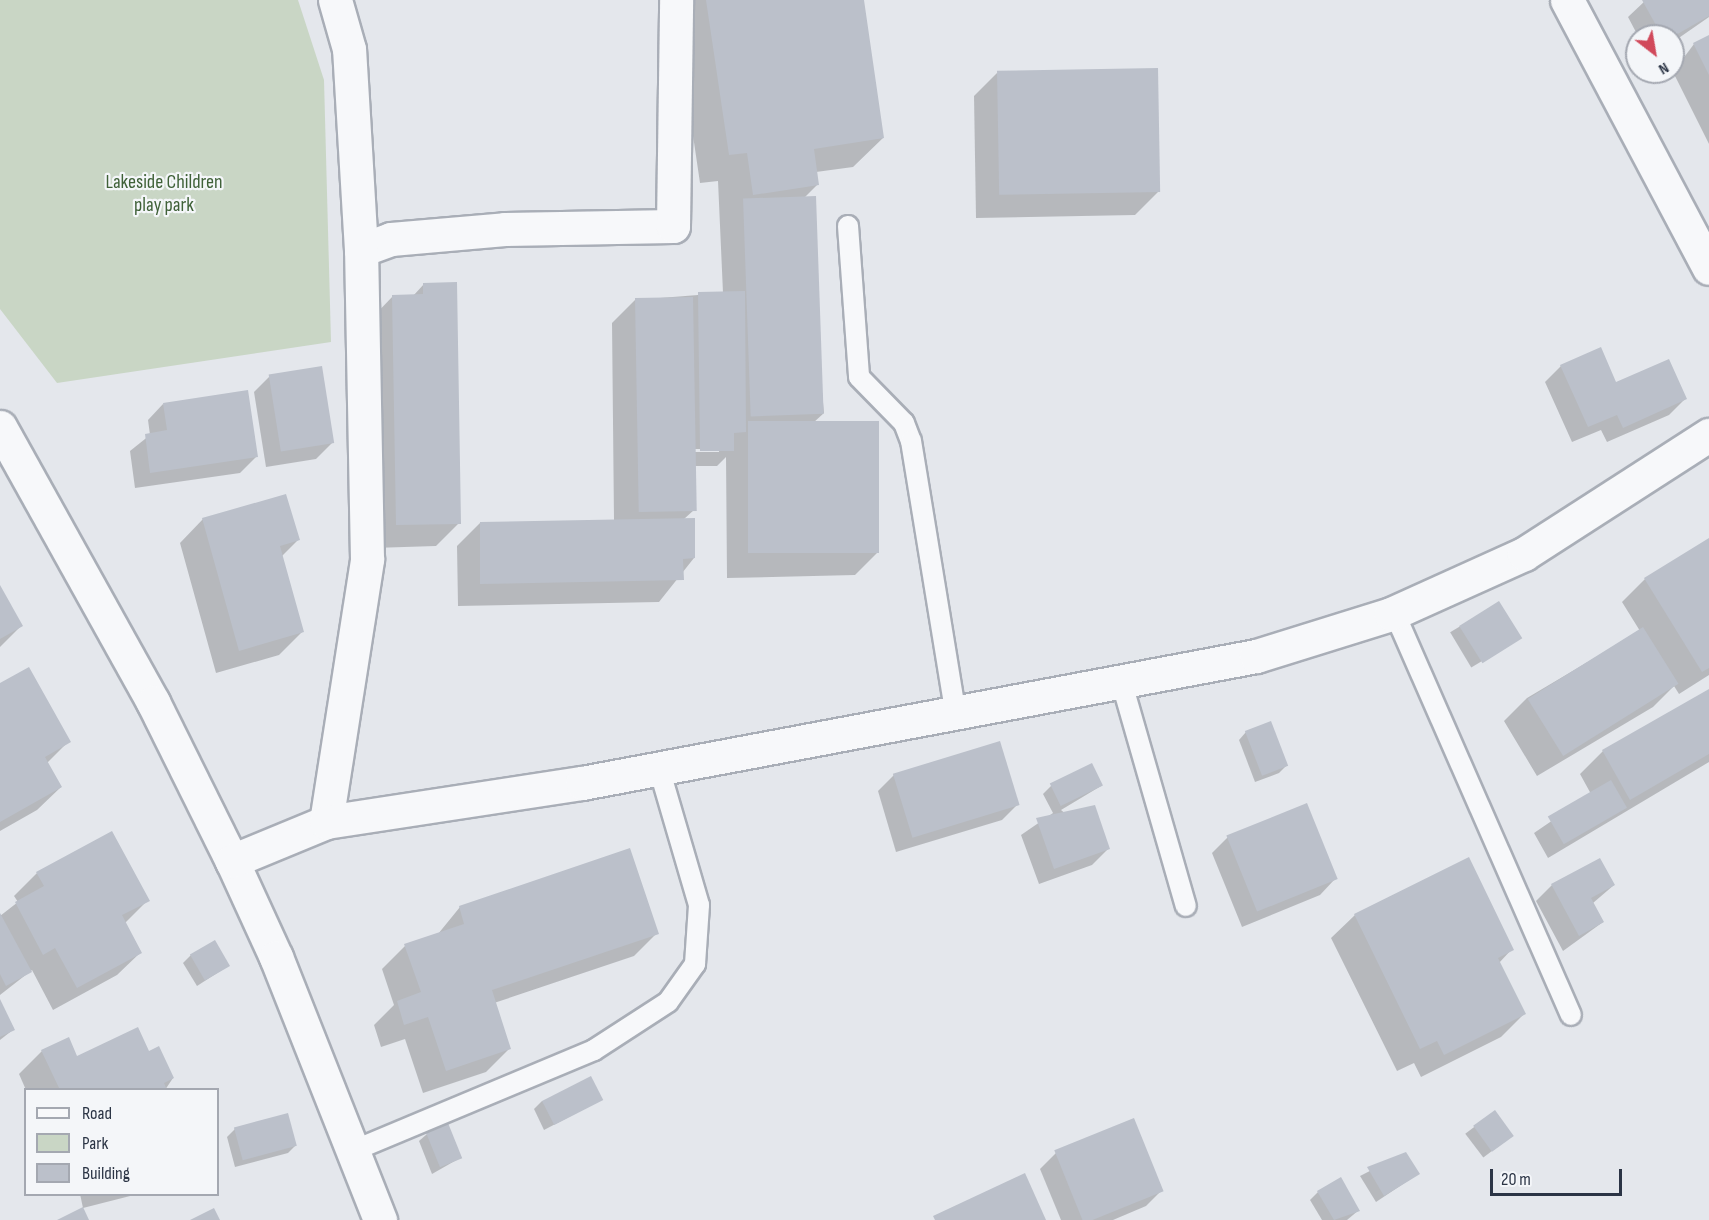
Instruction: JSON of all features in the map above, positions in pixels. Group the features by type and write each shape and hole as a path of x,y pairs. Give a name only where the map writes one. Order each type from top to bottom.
{"street":[{"path":"326,822 367,559 361,250 349,49 335,0"},
{"path":"361,250 391,239 504,229 673,226 676,0"},
{"path":"1567,0 1709,268"},
{"path":"0,427 153,702 232,861 355,1150 380,1220"},
{"path":"232,861 326,822 659,768 955,710 1256,656 1394,612 1524,554 1709,435"}],"lane":[{"path":"848,226 858,377 904,423 911,441 955,710"},
{"path":"1394,612 1571,1015"},
{"path":"1121,681 1186,906"},
{"path":"355,1150 594,1050 668,1002 695,964 699,904 659,768"}],"green space":[{"name":"Lakeside Children play park","path":"0,0 298,0 324,80 331,342 57,383 0,309"}],"building":[{"path":"706,0 864,0 884,138 814,149 819,185 753,195 747,153 729,155"},
{"path":"1642,0 1709,0 1709,16 1685,30 1685,24 1655,24"},
{"path":"1709,35 1709,75 1693,43"},
{"path":"1158,68 1160,192 999,195 997,71"},
{"path":"816,196 824,414 751,416 743,199"},
{"path":"457,282 461,524 396,525 392,295 423,294 423,283"},
{"path":"745,291 746,432 734,433 734,451 700,451 698,292"},
{"path":"693,297 697,511 639,512 635,298"},
{"path":"1601,347 1616,382 1669,359 1687,399 1623,428 1617,415 1588,427 1560,365"},
{"path":"322,366 334,443 281,451 269,374"},
{"path":"248,390 258,457 150,473 145,434 167,430 163,403"},
{"path":"748,421 879,421 879,553 748,553"},
{"path":"286,494 300,540 280,546 304,632 239,651 202,518"},
{"path":"695,518 695,558 683,559 684,580 480,584 480,522"},
{"path":"1709,538 1709,668 1702,672 1644,578"},
{"path":"0,585 23,626 0,639"},
{"path":"1499,601 1522,638 1482,663 1459,626"},
{"path":"1643,627 1679,684 1563,756 1528,699"},
{"path":"29,667 71,742 45,757 62,787 0,822 0,683"},
{"path":"1709,689 1709,754 1630,800 1602,750"},
{"path":"1271,721 1288,766 1262,776 1245,731"},
{"path":"1000,741 1020,805 912,838 893,774"},
{"path":"1092,763 1103,785 1061,806 1050,784"},
{"path":"1611,780 1627,808 1564,844 1548,816"},
{"path":"1307,803 1338,879 1257,912 1226,836"},
{"path":"1095,805 1110,849 1054,869 1036,818"},
{"path":"112,831 150,901 122,915 142,953 77,988 55,948 43,955 15,902 44,886 36,872"},
{"path":"630,848 659,934 492,990 511,1049 446,1071 428,1017 404,1025 397,1001 421,992 404,944 464,924 459,906"},
{"path":"1469,857 1514,950 1498,958 1526,1014 1444,1055 1437,1041 1420,1049 1354,914"},
{"path":"1600,858 1615,885 1591,898 1604,922 1579,936 1551,884"},
{"path":"0,913 32,972 6,986 0,974"},
{"path":"215,940 230,966 205,980 190,954"},
{"path":"0,999 15,1030 0,1037"},
{"path":"138,1027 149,1051 159,1046 174,1078 164,1083 166,1088 59,1088 41,1050 69,1037 77,1056"},
{"path":"591,1076 603,1100 554,1125 542,1101"},
{"path":"1495,1110 1514,1136 1492,1152 1473,1126"},
{"path":"288,1113 297,1146 243,1160 234,1127"},
{"path":"1134,1118 1164,1191 1092,1220 1082,1220 1054,1150"},
{"path":"448,1123 462,1158 440,1167 426,1132"},
{"path":"1406,1152 1420,1174 1384,1196 1367,1167"},
{"path":"1025,1173 1046,1220 935,1220 933,1216"},
{"path":"1341,1177 1360,1211 1334,1220 1317,1191"},
{"path":"83,1207 89,1220 57,1220"},
{"path":"214,1208 220,1220 190,1220"}]}
